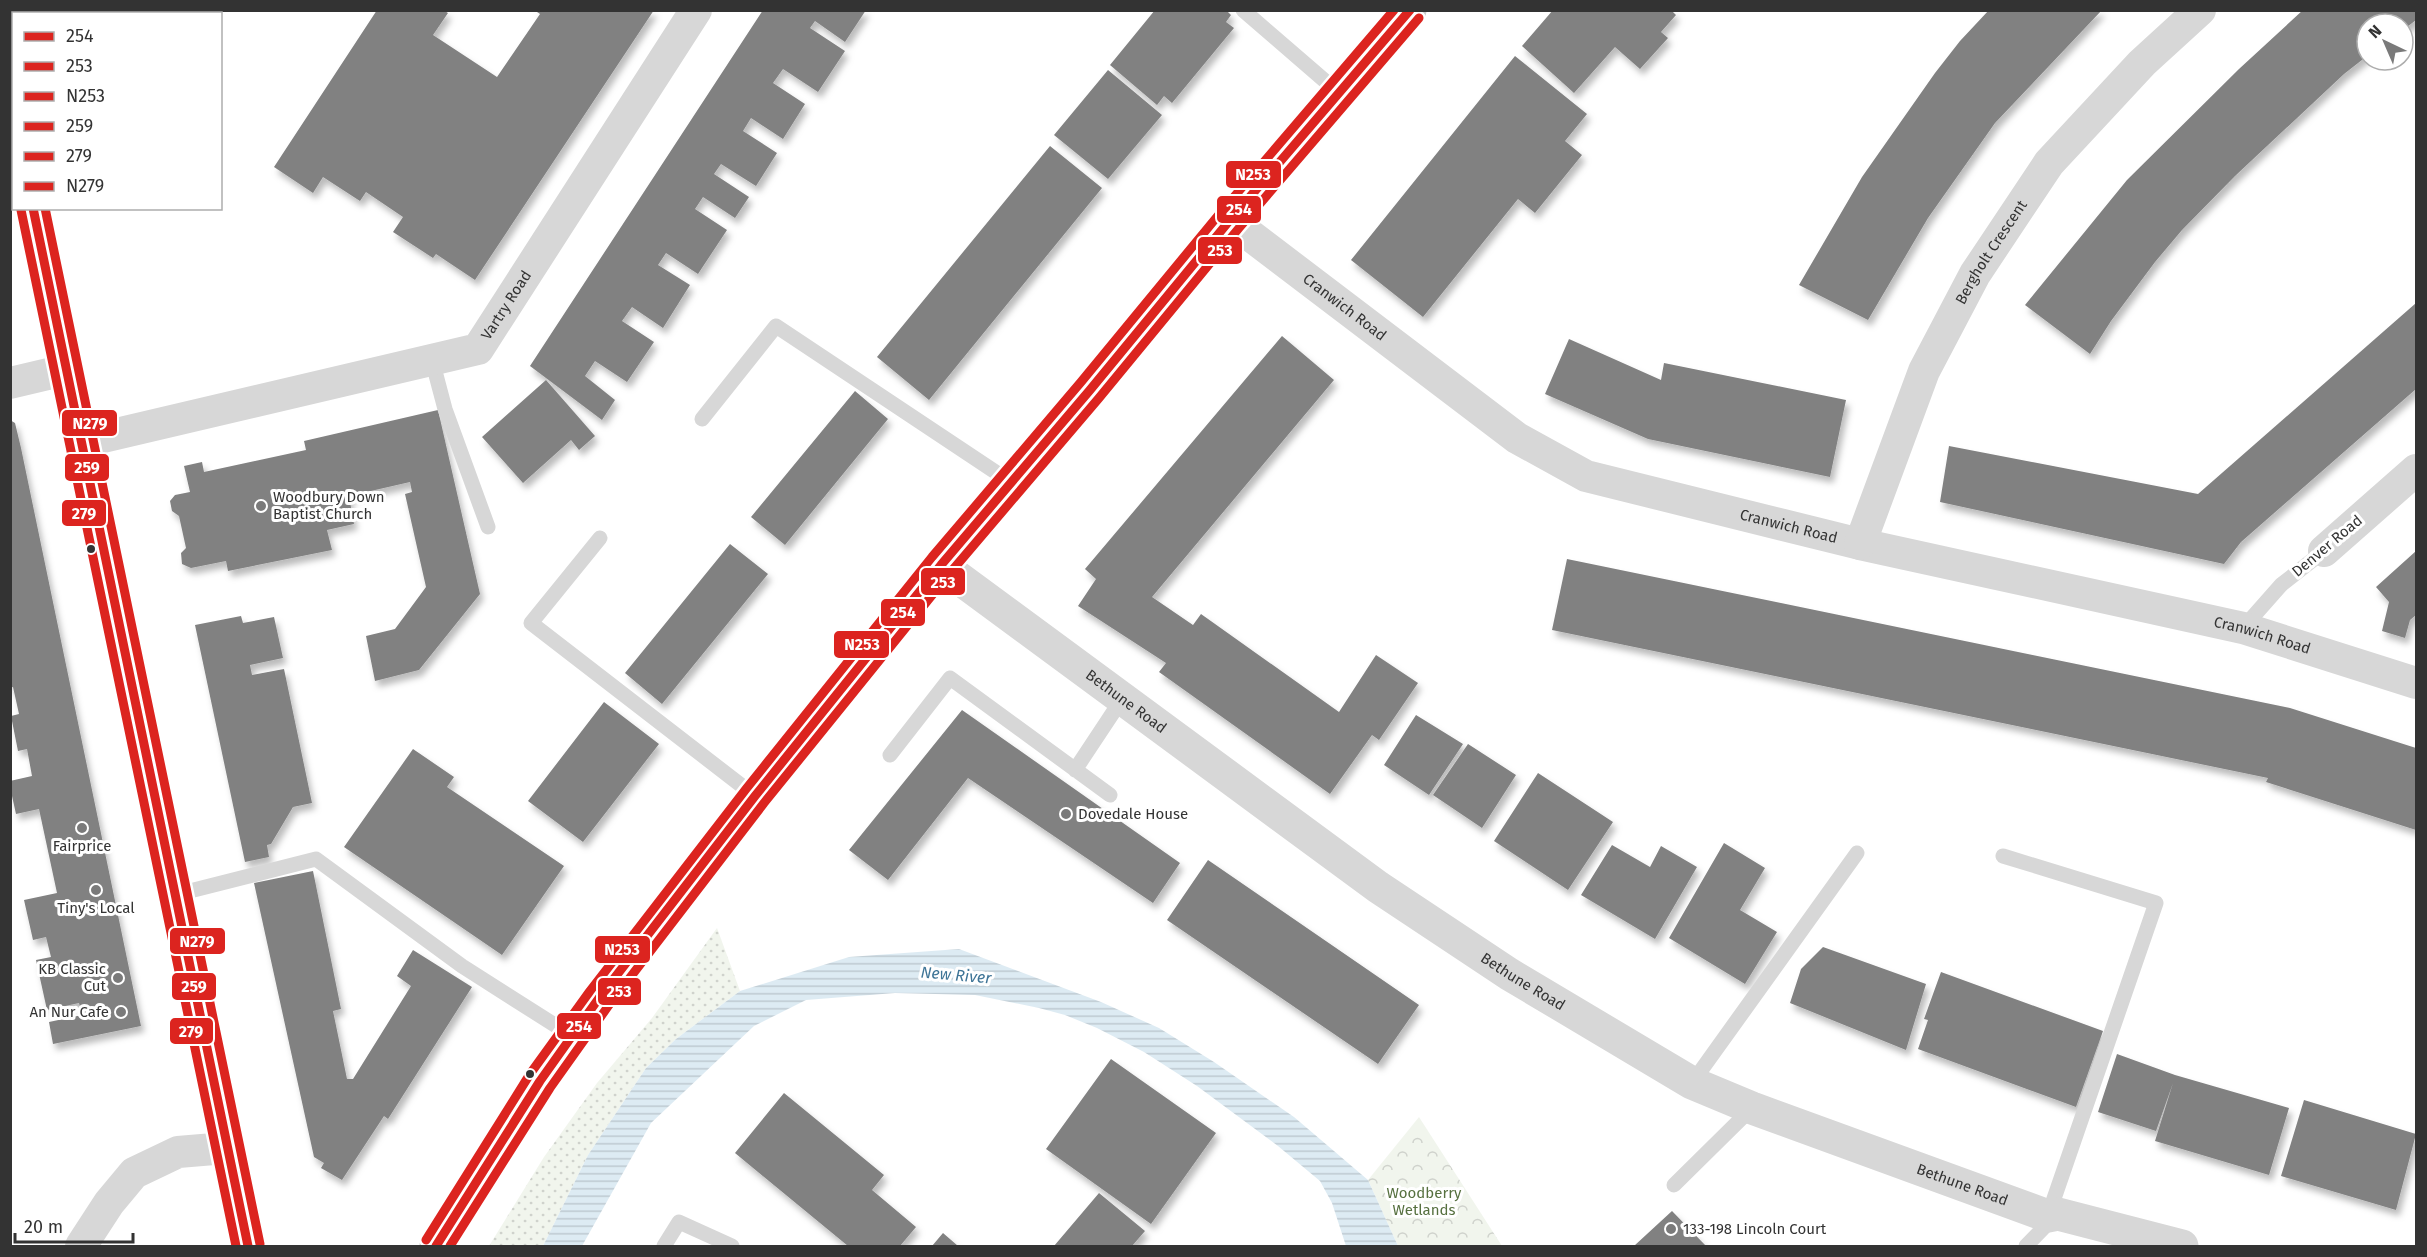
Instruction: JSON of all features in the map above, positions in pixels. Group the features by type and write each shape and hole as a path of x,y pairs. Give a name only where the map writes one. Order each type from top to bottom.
{"highway":[{"path":"33,210 248,1246"}],"main road":[{"path":"436,1246 534,1090 572,1036 755,796 941,565 1230,220 1410,10"}],"street":[{"name":"Vartry Road","path":"82,442 478,349 696,10"},
{"name":"Bergholt Crescent","path":"1860,544 1923,371 1975,274 2049,163 2142,63 2200,10"},
{"name":"Cranwich Road","path":"1230,220 1517,438 1586,476 1860,544 2243,628 2416,683"},
{"path":"12,383 65,370"},
{"name":"Denver Road","path":"2324,550 2416,470"},
{"name":"Bethune Road","path":"941,565 1380,888 1509,974 1692,1083 1752,1108 2053,1215 2182,1246"},
{"path":"81,1246 109,1203 134,1173 178,1152 226,1148"}],"lane":[{"path":"1243,10 1339,93"},
{"path":"702,419 776,326 1012,483"},
{"path":"432,360 445,409 488,527"},
{"path":"600,538 531,623 755,796"},
{"name":"Denver Road","path":"2243,628 2281,585 2324,550"},
{"path":"890,755 950,678 1110,795"},
{"path":"1075,770 1122,699"},
{"path":"1692,1083 1857,853"},
{"path":"2002,856 2156,903 2053,1215 2026,1246"},
{"path":"174,895 316,859 462,966 572,1036"},
{"path":"1674,1185 1752,1108"},
{"path":"664,1246 679,1222 732,1246"}],"green space":[{"path":"717,928 740,991 676,1039 646,1068 588,1155 543,1246 489,1246 544,1157 597,1083 652,1018"},
{"name":"Woodberry Wetlands","path":"1419,1117 1502,1246 1398,1246 1368,1180"}],"water":[{"name":"New River","path":"959,949 1101,1002 1159,1028 1214,1062 1294,1117 1368,1180 1398,1246 1346,1246 1332,1203 1320,1181 1278,1146 1197,1086 1144,1052 1097,1028 1065,1015 975,995 895,993 806,1000 754,1026 651,1123 582,1246 543,1246 588,1155 646,1068 676,1039 740,991 849,957"}],"building":[{"path":"377,10 443,10 448,13 433,35 497,77 540,14 534,10 654,10 475,280 436,254 433,258 393,232 403,217 366,192 360,201 323,177 313,193 274,167"},
{"path":"763,10 866,10 845,42 815,21 810,28 845,51 818,92 783,69 773,83 805,104 783,139 751,118 743,131 777,153 756,186 721,164 714,174 749,197 735,218 703,197 695,209 727,230 698,274 666,253 658,265 690,285 663,328 632,307 622,321 654,342 627,382 595,361 585,376 615,400 602,420 530,366"},
{"path":"1155,10 1226,10 1231,15 1226,22 1234,28 1172,103 1164,96 1157,105 1110,65"},
{"path":"1553,10 1671,10 1676,15 1661,32 1668,38 1640,69 1615,47 1574,93 1522,46"},
{"path":"1989,10 2102,10 1995,123 1928,218 1868,320 1799,285 1862,177 1935,73 1960,41"},
{"path":"2303,10 2416,10 2415,21 2415,12 2355,12 2355,65 2235,176 2182,230 2111,321 2090,354 2025,305 2127,180 2239,69"},
{"path":"1515,56 1587,114 1565,141 1582,155 1535,213 1518,199 1423,317 1351,260"},
{"path":"1108,70 1162,115 1108,179 1054,135"},
{"path":"1050,146 1102,188 929,400 877,357"},
{"path":"2416,303 2416,389 2241,542 2224,564 1940,502 1949,446 2198,494"},
{"path":"1282,336 1334,380 1152,597 1193,625 1201,614 1339,712 1376,655 1418,683 1379,740 1372,735 1330,794 1159,672 1166,663 1078,606 1096,579 1085,569"},
{"path":"1569,339 1661,380 1664,363 1846,400 1830,477 1648,439 1545,394"},
{"path":"546,380 595,436 579,450 571,440 523,483 482,437"},
{"path":"855,391 888,419 785,545 751,517"},
{"path":"438,410 480,594 419,670 375,681 366,636 395,629 426,587 405,494 412,492 410,482 349,496 354,524 327,530 332,550 228,571 226,561 191,568 182,564 181,553 186,548 179,516 172,511 170,501 175,495 190,492 184,466 202,462 204,472 306,450 304,441"},
{"path":"10,420 15,423 21,448 141,1026 53,1044 49,1022 82,1015 79,1003 47,1010 36,960 51,957 46,937 33,940 24,900 57,893 39,809 16,814 10,787 10,781 32,776 27,749 18,751 11,716 19,714 13,687 10,688"},
{"path":"730,544 768,574 662,704 625,673"},
{"path":"2416,551 2416,615 2410,620 2405,638 2382,631 2389,602 2376,587"},
{"path":"1567,559 2290,708 2416,748 2416,830 2266,782 2268,778 1552,630"},
{"path":"241,616 243,623 274,617 283,658 250,665 252,675 284,669 312,803 293,807 271,844 267,845 269,857 245,862 195,625"},
{"path":"604,702 659,744 583,842 528,801"},
{"name":"Dovedale House","path":"962,710 1180,863 1153,903 968,778 888,880 849,850"},
{"path":"1416,715 1463,744 1429,795 1384,765"},
{"path":"1468,744 1516,775 1482,828 1433,795"},
{"path":"413,749 454,777 447,787 564,866 502,955 344,847"},
{"path":"1538,773 1613,822 1568,890 1494,841"},
{"path":"1724,843 1765,868 1740,910 1777,932 1745,984 1669,938"},
{"path":"1612,845 1650,867 1661,846 1697,867 1655,939 1581,895"},
{"path":"1208,860 1419,1005 1378,1064 1167,920"},
{"path":"313,871 341,1009 333,1011 347,1079 353,1079 411,986 397,976 413,950 472,987 388,1119 384,1116 342,1180 321,1168 324,1163 314,1157 254,883"},
{"path":"1823,947 1926,984 1906,1050 1790,1003 1801,969"},
{"path":"1941,972 2103,1031 2076,1107 1918,1049 1928,1020 1924,1019"},
{"path":"2117,1054 2175,1075 2289,1108 2269,1175 2155,1141 2173,1083 2156,1131 2098,1112"},
{"path":"1111,1059 1216,1133 1151,1224 1046,1149"},
{"path":"784,1093 884,1175 872,1190 916,1227 900,1246 848,1246 735,1153"},
{"path":"2304,1100 2416,1134 2396,1210 2281,1176"},
{"path":"1099,1193 1145,1231 1132,1246 1054,1246"},
{"name":"133-198 Lincoln Court","path":"1672,1211 1706,1246 1634,1246"},
{"path":"943,1233 958,1246 932,1246"}],"transit line":[{"name":"N253","path":"426,1240 530,1074 590,991 746,789 932,557 1081,382 1221,212 1394,10"},
{"name":"254","path":"436,1246 540,1081 599,998 755,796 941,565 1090,390 1230,220 1410,10"},
{"name":"253","path":"450,1246 550,1088 609,1005 764,803 950,573 1099,398 1239,228 1419,18"},
{"name":"279","path":"21,210 236,1246"},
{"name":"259","path":"33,210 248,1246"},
{"name":"N279","path":"45,210 260,1244"}],"place":[{"name":"Woodbury Down Baptist Church","path":"261,506"},
{"name":"Dovedale House","path":"1066,814"},
{"name":"Fairprice","path":"82,828"},
{"name":"Tiny's Local","path":"96,890"},
{"name":"KB Classic Cut","path":"118,978"},
{"name":"An Nur Cafe","path":"121,1012"},
{"name":"133-198 Lincoln Court","path":"1671,1229"}]}
